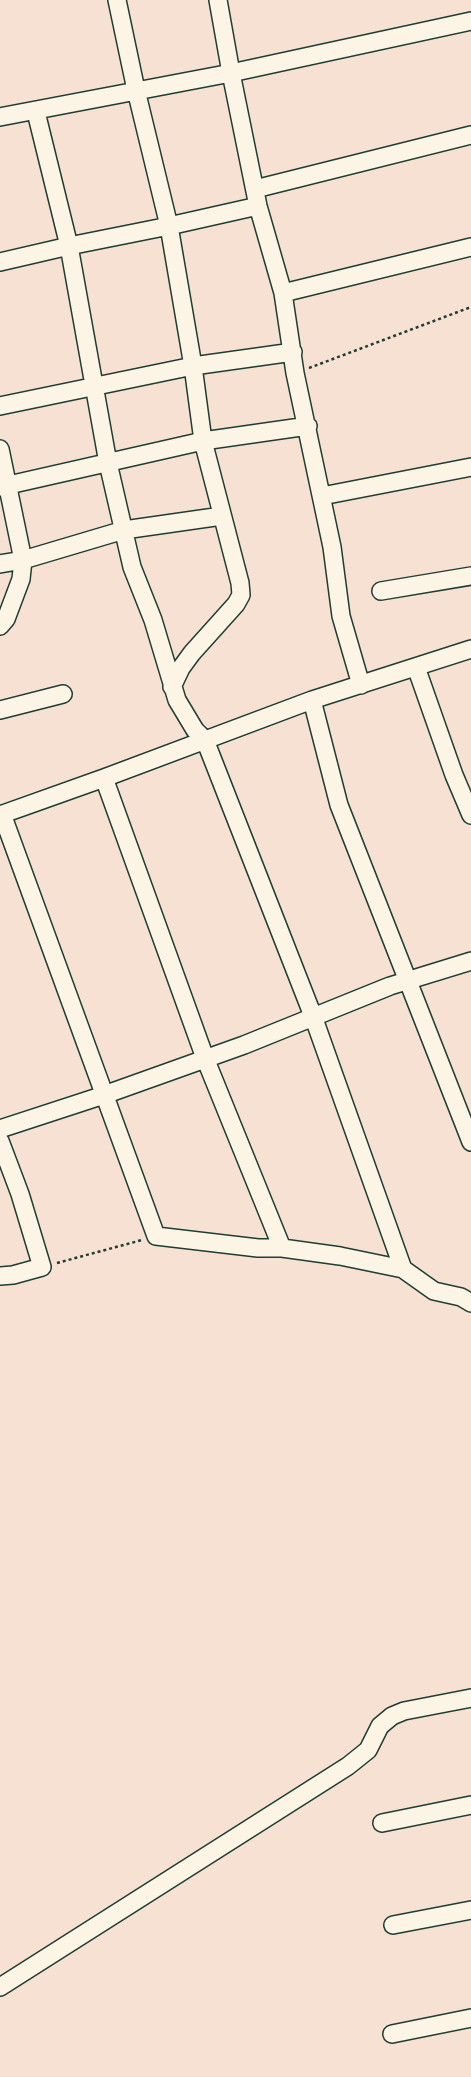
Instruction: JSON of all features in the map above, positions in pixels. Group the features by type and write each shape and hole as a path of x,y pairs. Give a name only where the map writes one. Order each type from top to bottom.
{"street":[{"path":"117,0 136,90 169,226 204,441 240,583 241,595 236,604 192,653 181,668 172,687"},
{"path":"218,0 231,73 257,198 283,292 295,373 308,426 332,547 341,616 361,685"},
{"path":"0,117 36,112 136,90 231,73 471,21"},
{"path":"36,112 69,246 108,462 132,567 153,620 177,700 184,713 206,740 313,1016 403,1269"},
{"path":"0,262 69,246 169,226 257,198 471,135"},
{"path":"283,292 471,247"},
{"path":"0,406 193,366 293,352"},
{"path":"3,486 204,441 308,426"},
{"path":"0,449 3,486 23,560 21,579 6,619 0,626"},
{"path":"322,496 471,467"},
{"path":"0,564 23,560 124,530 222,516"},
{"path":"381,591 471,576"},
{"path":"471,649 312,700 1,815 156,1236 258,1248 282,1248 340,1256 403,1269 434,1291 461,1297 471,1303"},
{"path":"416,667 454,775 471,815"},
{"path":"0,710 63,694"},
{"path":"312,700 339,805 471,1142"},
{"path":"104,778 205,1058 282,1248"},
{"path":"0,1129 104,1095 244,1045 313,1016 407,981 471,961"},
{"path":"0,1141 20,1194 42,1268 13,1276 0,1276"},
{"path":"0,1987 348,1766 368,1750 380,1726 392,1716 404,1711 471,1698"},
{"path":"382,1823 471,1805"},
{"path":"393,1925 471,1910"},
{"path":"392,2034 471,2018"}],"path":[{"path":"295,373 471,307"},
{"path":"42,1268 156,1236"}]}
